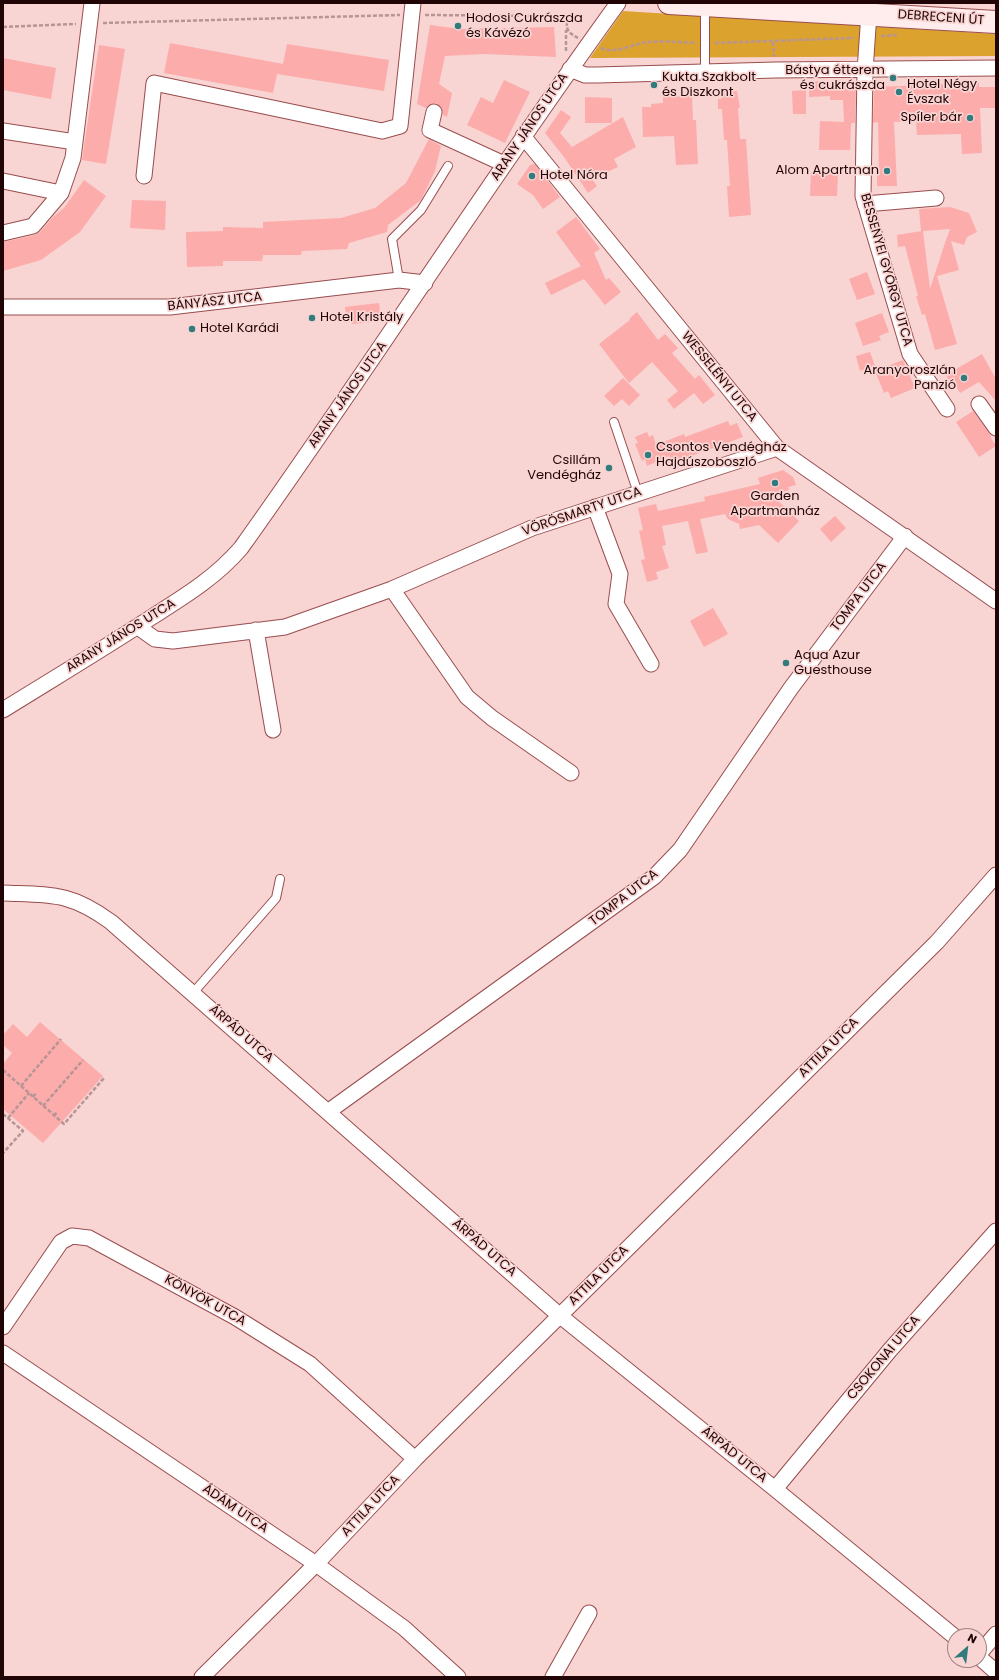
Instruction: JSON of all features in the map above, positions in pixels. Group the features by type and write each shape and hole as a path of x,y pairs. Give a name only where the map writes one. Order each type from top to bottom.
{"street":[{"path":"3,233 33,226 61,193 73,158 92,3"},
{"name":"ARANY JÁNOS UTCA","path":"3,710 138,627 208,580 225,566 240,548 425,283 523,136 618,3"},
{"name":"DEBRECENI ÚT","path":"669,3 705,6 808,7 996,22"},
{"path":"144,176 154,83 382,131 400,126 412,9"},
{"name":"BESSENYEI GYÖRGY UTCA","path":"869,13 865,71 863,196 910,354 947,409"},
{"path":"570,69 585,75 775,70 865,71 996,68"},
{"path":"434,112 430,130 504,164"},
{"path":"3,131 75,142"},
{"name":"WESSELÉNYI UTCA","path":"523,136 777,448 996,601"},
{"path":"3,181 61,193"},
{"path":"865,204 936,198"},
{"name":"BÁNYÁSZ UTCA","path":"3,307 170,307 399,280 425,283"},
{"path":"979,404 996,428"},
{"name":"VÖRÖSMARTY UTCA","path":"138,627 155,639 173,641 285,627 392,588 532,528 777,448"},
{"path":"595,507 620,574 616,604 651,664"},
{"name":"TOMPA UTCA","path":"329,1111 654,877 680,850 791,688 905,536"},
{"path":"392,588 467,697 571,773"},
{"path":"256,630 273,730"},
{"name":"ATTILA UTCA","path":"202,1677 316,1564 415,1459 559,1315 937,942 996,875"},
{"name":"ÁRPÁD UTCA","path":"3,893 66,897 92,909 111,922 329,1111 559,1315 775,1489 947,1630"},
{"name":"CSOKONAI UTCA","path":"775,1489 890,1350 996,1231"},
{"name":"KÖNYÖK UTCA","path":"3,1327 61,1242 72,1236 89,1238 235,1317 310,1364 415,1459"},
{"name":"ÁDÁM UTCA","path":"3,1353 316,1564 404,1628 458,1677"},
{"path":"553,1677 589,1613"},
{"path":"987,1645 996,1634"},
{"path":"987,1665 994,1673"}],"lane":[{"path":"705,6 705,73"},
{"path":"399,280 392,239 421,210 448,166"},
{"path":"614,422 638,493"},
{"path":"193,993 276,898 280,879"}],"path":[{"path":"3,27 412,9 560,16 567,21 568,32 608,51 621,50 649,42 705,43 901,35"},
{"path":"21,1086 61,1039"},
{"path":"43,1106 83,1060"},
{"path":"3,1070 64,1124 104,1078"},
{"path":"8,1118 29,1093"},
{"path":"33,1096 36,1093"},
{"path":"54,1116 57,1112"},
{"path":"3,1114 23,1131 3,1153"}],"shaded area":[{"path":"623,11 996,34 996,56 590,58"}],"building":[{"path":"430,25 460,29 554,27 556,57 484,54 445,56 439,84 452,93 447,117 443,115 442,109 436,103 431,104 426,108 417,104"},
{"path":"170,43 283,64 287,44 389,60 384,91 277,74 273,93 164,73"},
{"path":"99,45 125,49 106,164 82,160"},
{"path":"3,58 56,68 51,99 3,90"},
{"path":"504,80 530,92 505,143 467,125 481,97 493,103"},
{"path":"821,81 821,85 852,85 852,88 856,88 855,123 851,123 850,150 819,150 820,121 844,122 843,100 830,100 830,96 809,97 809,82"},
{"path":"979,83 979,87 996,87 996,108 980,108 982,153 962,154 961,134 917,135 916,121 894,122 897,186 877,186 877,175 879,175 878,122 873,123 874,87"},
{"path":"806,90 806,114 793,114 792,91"},
{"path":"737,91 740,108 738,108 740,139 746,139 751,215 729,217 727,186 730,186 727,140 724,140 722,109 718,109 718,99 721,99 721,92"},
{"path":"692,96 693,120 696,120 698,164 676,165 674,136 643,137 642,107 651,107 651,104 663,103 663,97"},
{"path":"585,97 612,98 612,123 585,123"},
{"path":"561,110 571,117 560,133 572,147 623,117 636,147 614,159 618,167 592,179 597,186 588,193 564,157 545,133"},
{"path":"429,139 441,146 435,171 421,200 388,225 387,232 349,243 347,249 302,251 301,255 263,255 262,261 223,261 223,266 187,267 186,232 223,231 223,227 263,228 263,222 341,218 375,208 406,183"},
{"path":"535,164 560,197 543,209 533,195 517,184 530,165"},
{"path":"811,172 838,173 837,196 810,196"},
{"path":"84,180 106,196 80,232 41,260 3,271 3,242 35,235 40,232 53,217 64,208"},
{"path":"132,200 166,201 165,230 130,228"},
{"path":"950,207 969,213 977,232 967,237 964,245 951,241 959,270 937,276 957,344 935,350 925,314 922,315 916,296 918,296 905,246 898,247 897,235 922,231 919,209","holes":["950,229 930,289 923,231"]},
{"path":"576,217 600,249 594,253 606,280 609,278 621,292 605,305 584,279 551,295 545,283 581,266 556,232"},
{"path":"867,272 875,294 857,300 849,279"},
{"path":"379,303 380,313 370,314 371,322 352,324 351,316 346,317 345,307"},
{"path":"637,312 658,340 665,334 678,348 672,353 695,379 699,375 715,395 703,404 694,393 674,409 667,400 678,391 652,362 629,383 599,344 630,320 629,319"},
{"path":"882,313 889,332 879,336 881,340 863,346 855,323"},
{"path":"870,352 875,366 860,371 856,356"},
{"path":"982,354 996,379 996,401 979,382 960,393 956,386 953,388 946,375"},
{"path":"903,360 915,388 891,398 888,391 884,393 875,371"},
{"path":"623,378 640,395 629,406 622,399 614,406 604,396"},
{"path":"973,411 991,436 996,446 979,457 956,422"},
{"path":"728,421 730,426 737,423 743,437 672,463 669,456 647,466 645,459 642,461 635,444 638,443 635,437 647,432 649,437 653,435 656,445 684,434 685,437"},
{"path":"783,470 793,477 796,485 788,487 789,490 772,495 799,521 778,543 759,525 740,529 739,524 728,519 725,514 700,519 708,552 696,554 688,521 662,526 666,545 662,546 669,568 656,572 658,579 647,582 641,560 645,559 639,531 643,530 638,508 656,504 658,511 705,501 704,497 760,484 758,478"},
{"path":"835,516 846,528 831,542 820,529"},
{"path":"713,608 728,634 704,647 690,621"},
{"path":"40,1022 103,1076 43,1143 3,1109 3,1064 12,1053 3,1045 3,1035 13,1024 27,1037"}],"place":[{"name":"Hodosi Cukrászda és Kávézó","path":"458,26"},
{"name":"Bástya étterem és cukrászda","path":"893,78"},
{"name":"Kukta Szakbolt és Diszkont","path":"654,85"},
{"name":"Hotel Négy Évszak","path":"899,92"},
{"name":"Spíler bár","path":"970,118"},
{"name":"Alom Apartman","path":"887,171"},
{"name":"Hotel Nóra","path":"532,176"},
{"name":"Hotel Kristály","path":"312,318"},
{"name":"Hotel Karádi","path":"192,329"},
{"name":"Aranyoroszlán Panzió","path":"964,378"},
{"name":"Csontos Vendégház Hajdúszoboszló","path":"648,455"},
{"name":"Csillám Vendégház","path":"609,468"},
{"name":"Garden Apartmanház","path":"775,483"},
{"name":"Aqua Azur Guesthouse","path":"786,663"}]}
